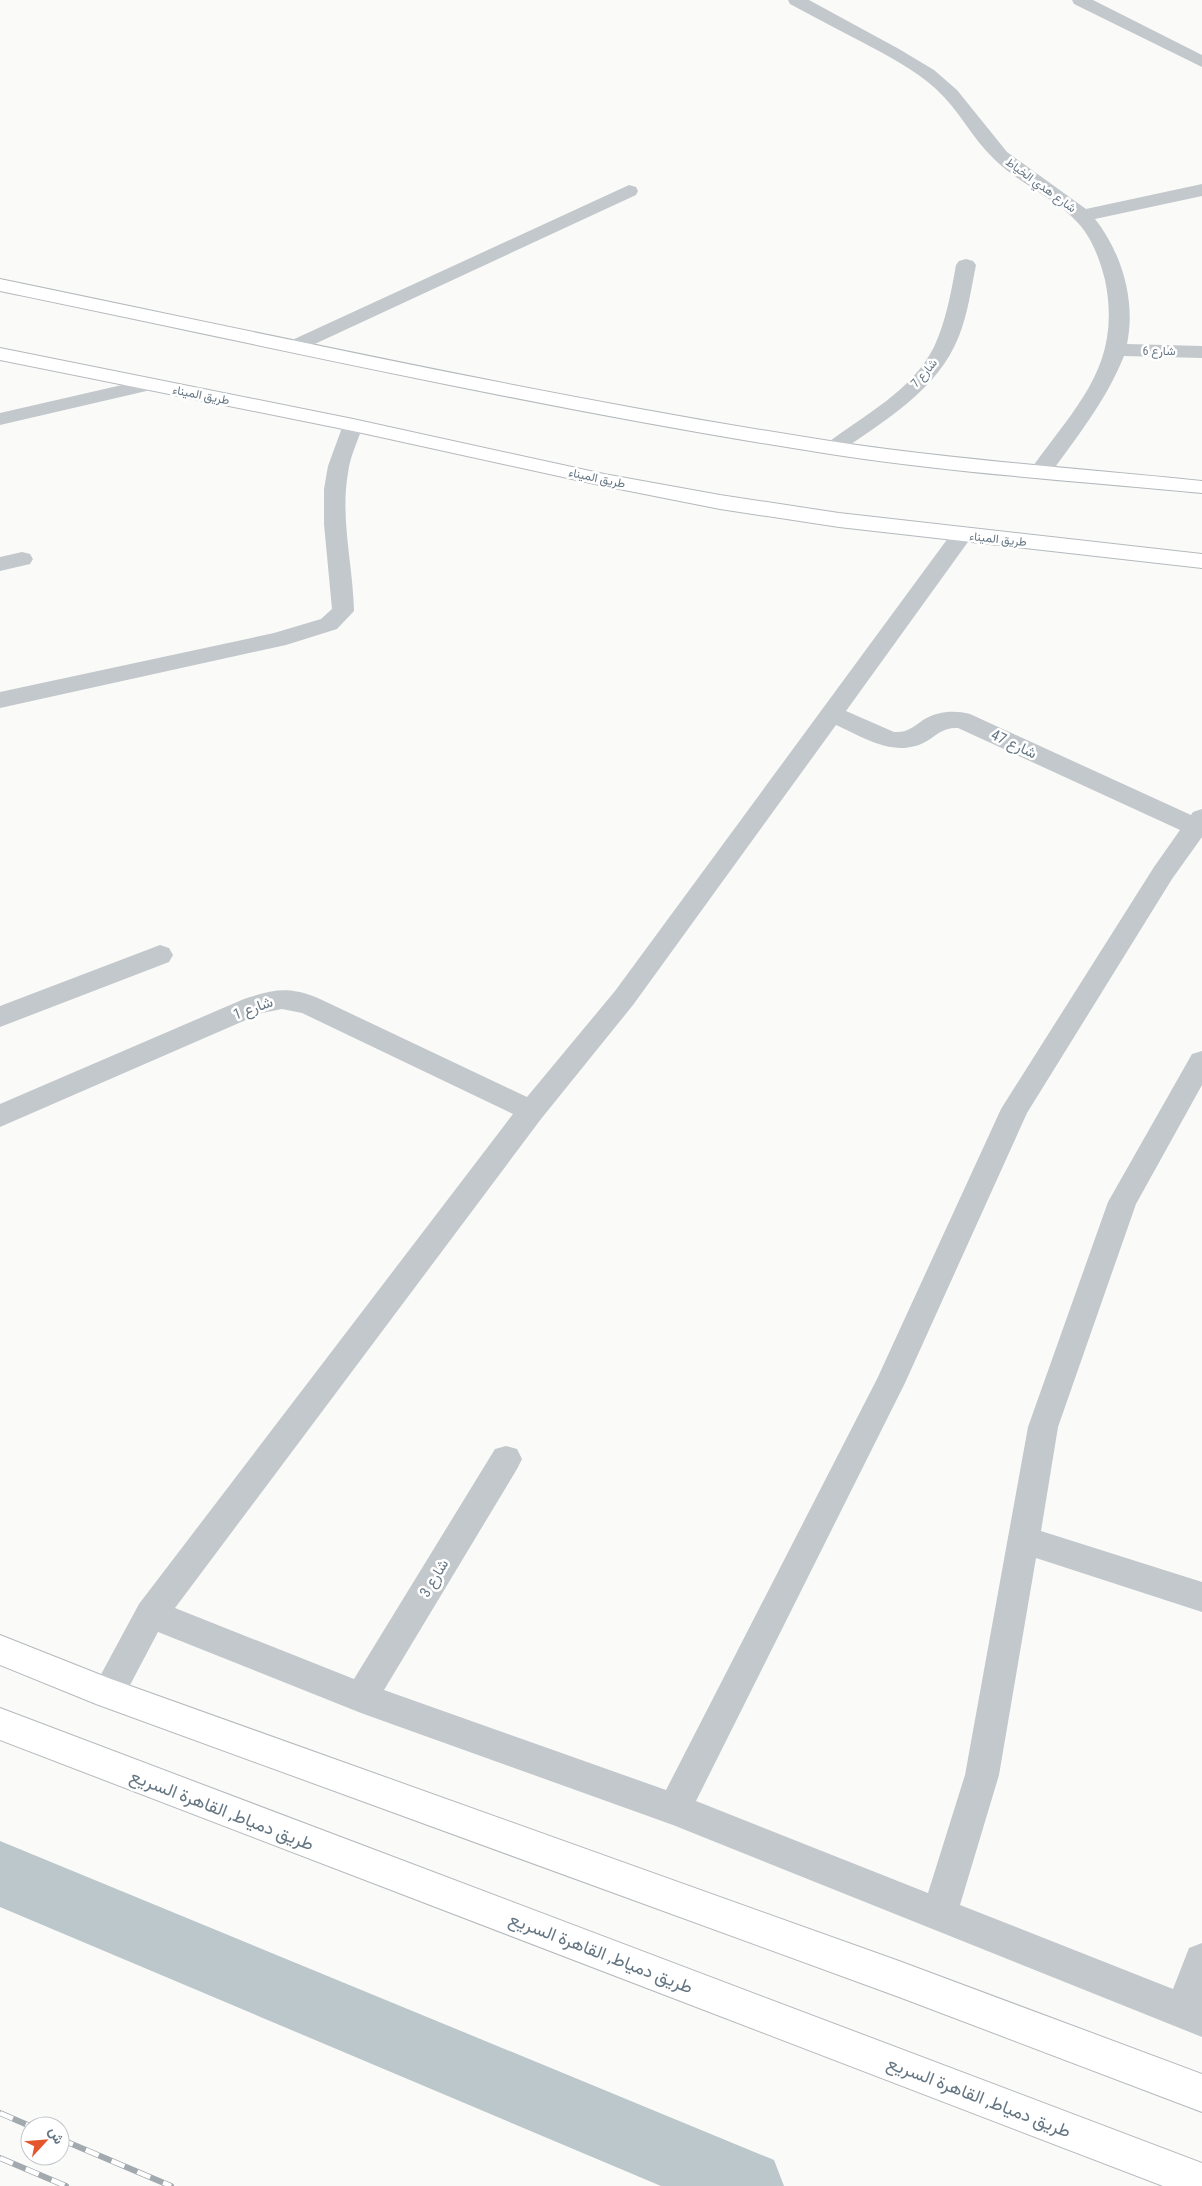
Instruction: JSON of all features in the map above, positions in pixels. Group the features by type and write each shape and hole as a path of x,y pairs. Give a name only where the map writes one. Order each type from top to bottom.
{"highway":[{"path":"0,285 627,414 833,448 1040,472 1202,487"},
{"name":"طريق الميناء","path":"0,354 353,425 604,480 720,502 839,520 1202,561"},
{"path":"0,1650 108,1693 899,1980 1202,2093"},
{"name":"طريق دمياط, القاهرة السريع","path":"0,1724 1202,2182"}],"street":[{"name":"شارع هدي الخياط","path":"796,0 923,70 959,102 983,137 1000,156 1082,216 1092,226 1105,248 1119,292 1121,318 1117,350 1101,388 1040,472"},
{"path":"1080,0 1202,62"},
{"path":"1082,216 1202,190"},
{"path":"297,346 629,191"},
{"name":"شارع 7","path":"833,448 912,387 937,359 955,317 966,265"},
{"name":"شارع 6","path":"1117,350 1202,352"},
{"path":"0,419 148,384"},
{"path":"0,700 278,640 329,624 343,611 343,593 334,508 337,472 353,425"},
{"path":"108,1693 151,1614 531,1111 624,998 962,535"},
{"path":"0,564 22,559"},
{"name":"شارع 47","path":"832,714 890,740 899,742 916,737 946,719 962,720 1199,823"},
{"path":"674,1809 890,1383 1015,1109 1163,873 1199,823"},
{"path":"0,1017 160,955"},
{"name":"شارع 1","path":"0,1116 253,1006 276,998 296,999 303,1002 531,1111"},
{"path":"940,1913 982,1775 1043,1427 1122,1202 1200,1072"},
{"name":"شارع 3","path":"361,1697 506,1459"},
{"path":"1023,1540 1202,1597"},
{"path":"151,1614 361,1697 674,1809 1193,2015 1202,1961"}],"waterway":[{"path":"0,1874 748,2186"}],"railway":[{"path":"0,2113 20,2122"},
{"path":"70,2143 171,2186"},
{"path":"0,2158 66,2186"}]}
